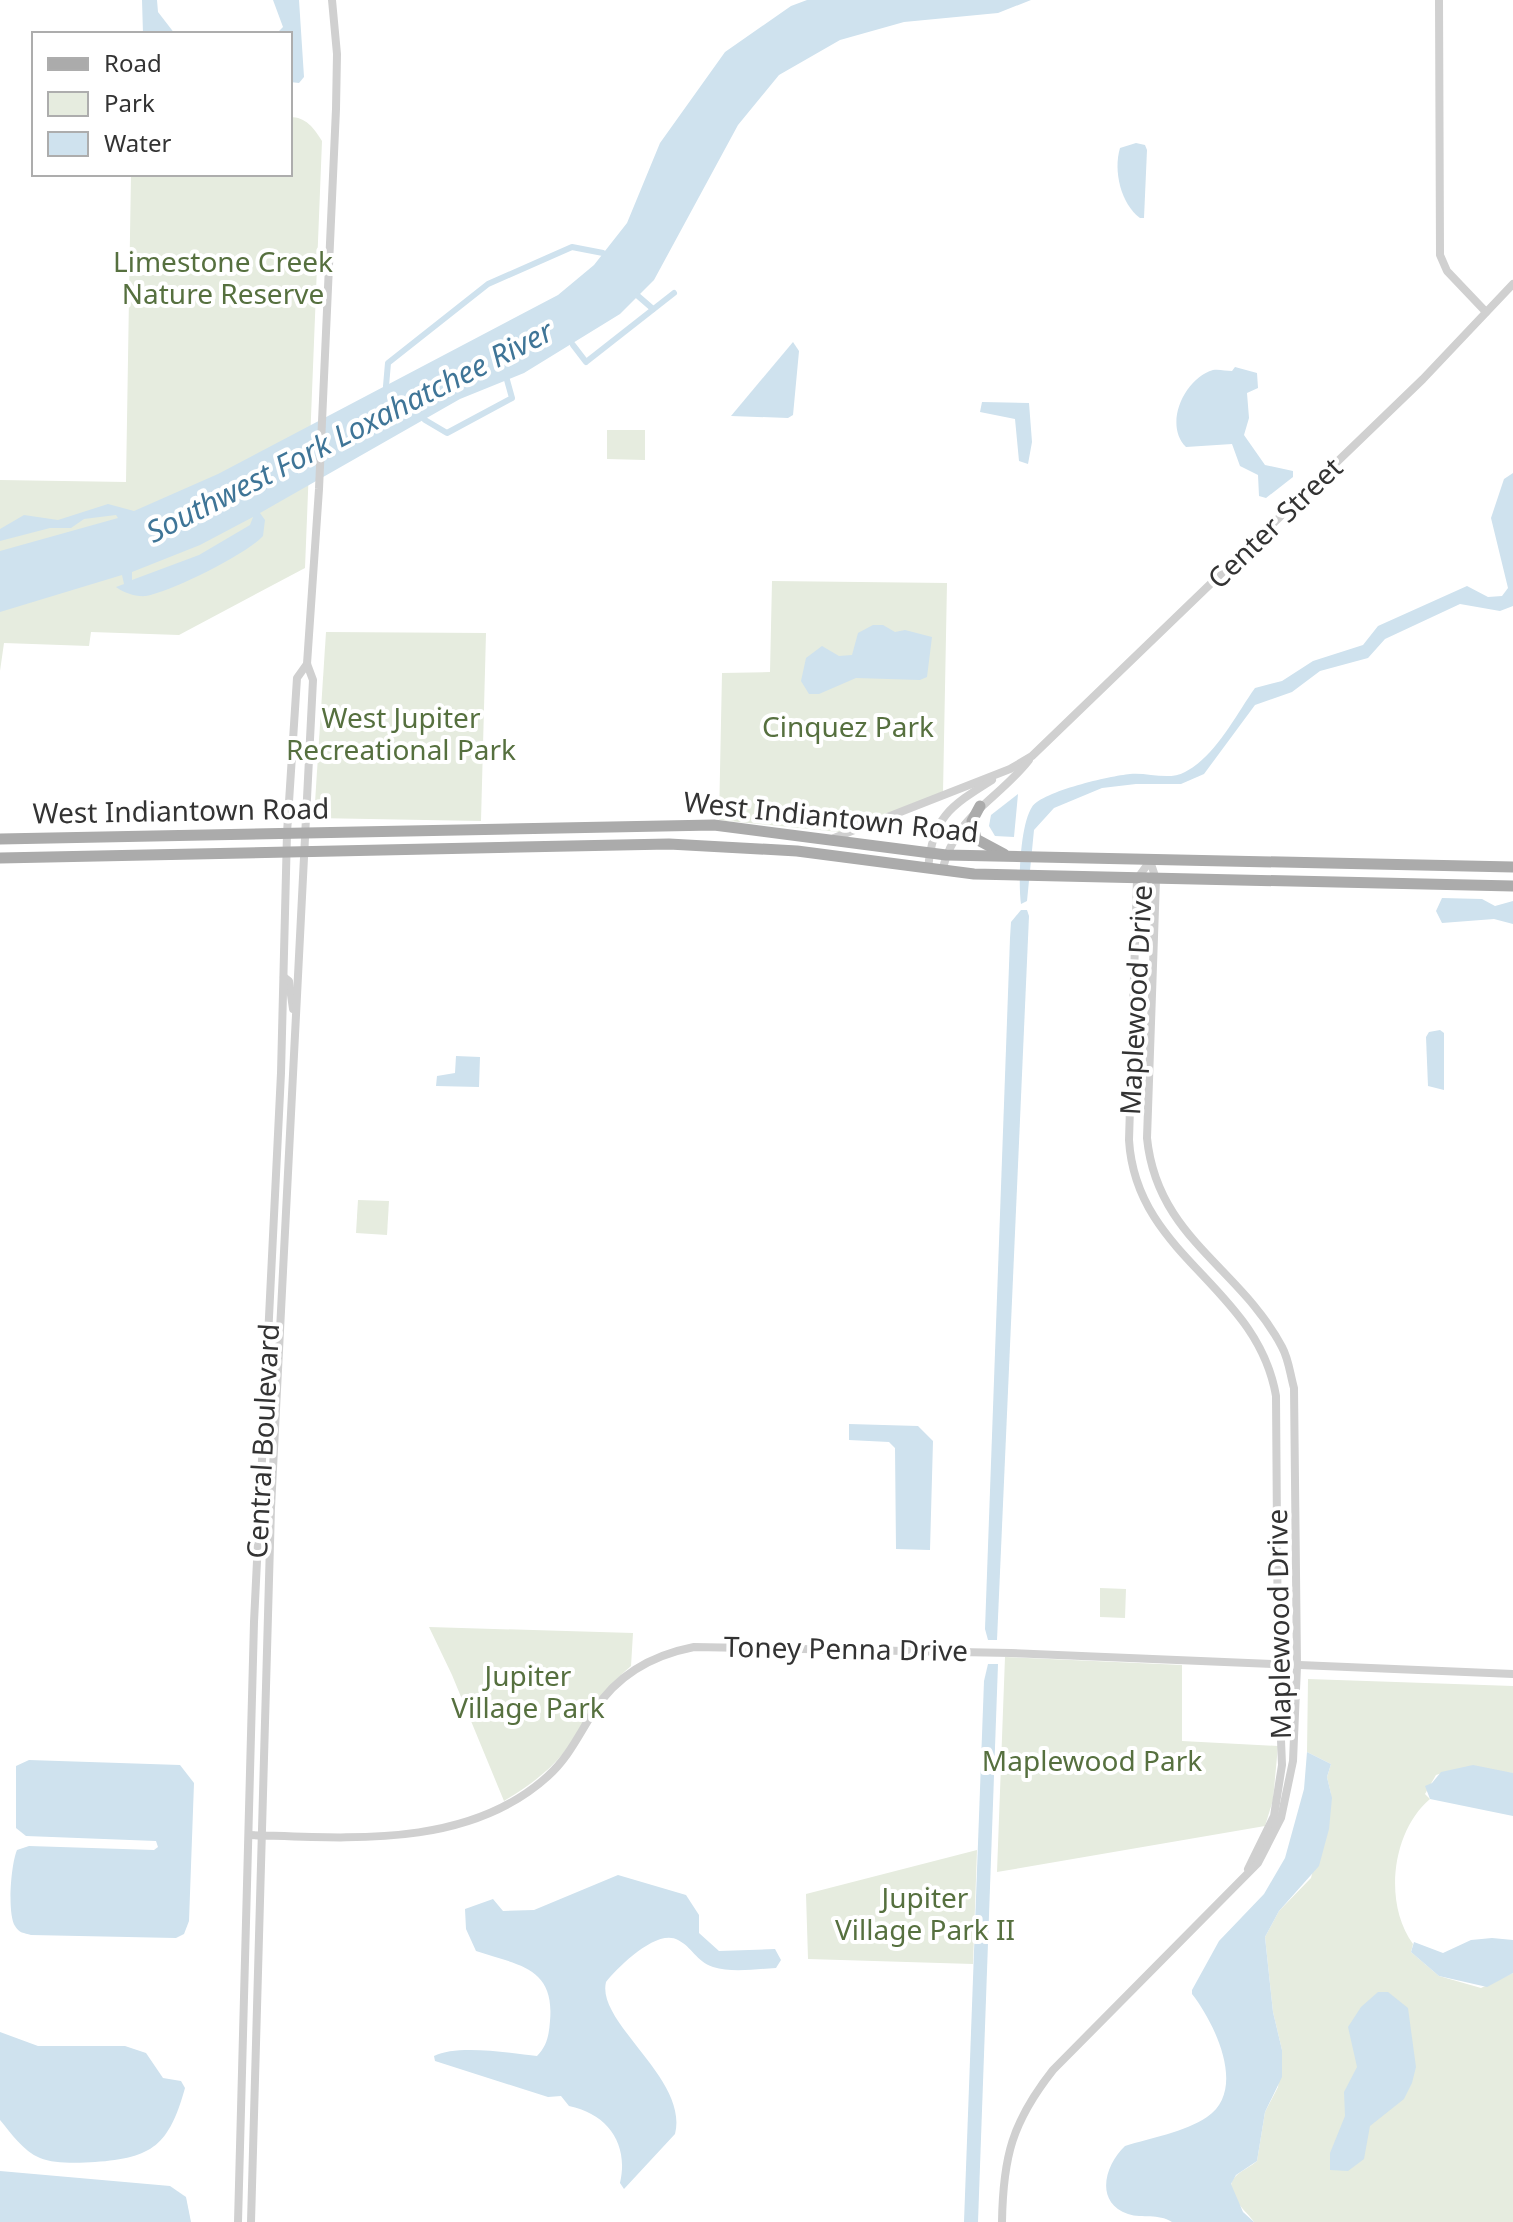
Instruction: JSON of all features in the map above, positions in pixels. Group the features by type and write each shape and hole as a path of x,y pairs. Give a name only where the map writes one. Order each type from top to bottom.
{"main road":[{"path":"980,806 972,821 976,839 1015,858"},
{"name":"West Indiantown Road","path":"0,839 714,825 946,855 1513,867"},
{"name":"West Indiantown Road","path":"0,858 286,849 710,845 797,851 942,871 1035,877 1513,886"}],"street":[{"path":"307,664 319,489 336,109 337,54 332,0"},
{"path":"1439,0 1440,255 1447,271 1486,312"},
{"name":"Center Street","path":"942,871 952,840 980,806 1016,777 1032,756 1412,389 1513,284"},
{"name":"Central Boulevard","path":"251,2222 271,1508 313,680 307,664"},
{"name":"Central Boulevard","path":"238,2222 257,1546 280,1092 286,849 297,678 307,664"},
{"name":"Center Street","path":"829,839 875,825 1010,769 1032,756"},
{"path":"928,869 937,824 949,809 1010,769"},
{"name":"Maplewood Drive","path":"1150,861 1137,879 1129,1140 1133,1172 1143,1202 1156,1223 1242,1317 1258,1339 1270,1368 1277,1412 1278,1665 1282,1765 1274,1816 1246,1874"},
{"name":"Maplewood Drive","path":"1002,2222 1007,2155 1029,2102 1053,2070 1268,1848 1287,1798 1293,1761 1297,1666 1296,1413 1289,1363 1270,1326 1169,1212 1151,1170 1147,1138 1156,879 1150,861"},
{"path":"283,976 289,981 296,1033"},
{"path":"280,1092 293,1092"},
{"name":"Toney Penna Drive","path":"249,1835 367,1838 404,1835 448,1826 505,1805 536,1786 561,1762 603,1699 626,1676 663,1655 694,1647 962,1652 1513,1674"}],"green space":[{"name":"Limestone Creek Nature Reserve","path":"292,117 301,119 322,141 305,568 179,635 91,632 89,646 4,643 0,671 0,480 126,482 131,176 292,176"},
{"path":"607,430 645,430 645,460 607,459"},
{"name":"Cinquez Park","path":"772,581 947,583 943,793 839,832 719,820 722,673 770,672"},
{"name":"West Jupiter Recreational Park","path":"326,632 486,633 481,821 314,818"},
{"path":"358,1200 389,1201 387,1235 356,1233"},
{"path":"1100,1588 1126,1589 1125,1618 1100,1617"},
{"name":"Jupiter Village Park","path":"429,1627 633,1633 631,1666 604,1693 556,1761 504,1801"},
{"name":"Maplewood Park","path":"1005,1657 1182,1665 1182,1741 1278,1746 1273,1800 1265,1826 997,1872"},
{"path":"1308,1679 1513,1686 1513,1773 1467,1769 1436,1775 1425,1794 1430,1799 1407,1829 1400,1848 1395,1889 1398,1909 1413,1944 1411,1952 1439,1976 1481,1988 1513,1973 1513,2222 1254,2222 1233,2195 1231,2189 1235,2177 1257,2161 1265,2112 1278,2087 1282,2050 1273,2012 1265,1937 1279,1911 1311,1878 1331,1794 1327,1777 1331,1764 1307,1752"},
{"name":"Jupiter Village Park II","path":"977,1850 973,1964 808,1959 806,1894"}],"water":[{"path":"142,0 157,0 158,12 173,32 143,32"},
{"path":"273,0 299,0 304,77 299,83 292,82 292,32 278,32 283,27"},
{"name":"Southwest Fork Loxahatchee River","path":"807,0 1031,0 998,13 904,22 840,40 779,75 738,125 654,280 620,314 524,373 460,399 260,513 265,520 263,536 226,562 190,580 146,596 130,594 116,587 124,584 122,575 0,612 0,551 118,518 116,515 84,519 71,528 50,528 0,541 0,529 24,515 58,520 108,504 134,511 218,474 558,295 594,265 627,223 660,143 725,52 791,6","holes":["253,517 250,525 199,555 132,580 132,572 200,545"]},
{"path":"1136,143 1145,145 1147,150 1144,218 1133,212 1123,196 1118,177 1120,148"},
{"path":"793,342 799,351 793,415 788,418 731,416"},
{"path":"1235,367 1257,373 1258,388 1247,393 1249,418 1244,435 1265,465 1293,471 1293,477 1266,498 1259,496 1258,475 1240,466 1232,444 1186,447 1179,437 1177,415 1180,403 1194,382 1213,370 1232,371"},
{"path":"982,402 1029,403 1032,442 1028,464 1019,461 1015,419 980,412"},
{"path":"1513,473 1513,606 1500,611 1460,604 1385,639 1368,658 1320,671 1292,692 1255,705 1204,774 1181,784 1102,788 1054,808 1034,830 1027,901 1021,904 1022,840 1028,815 1039,801 1078,785 1108,778 1130,774 1179,775 1196,765 1215,746 1255,688 1282,681 1313,661 1363,645 1378,626 1467,586 1488,597 1502,596 1508,588 1491,518 1504,479"},
{"path":"873,625 883,625 895,632 905,630 932,637 927,677 920,680 856,678 819,694 809,694 801,681 806,658 822,646 839,656 852,655 858,633"},
{"path":"1018,794 1014,837 995,836 989,826 991,815"},
{"path":"1442,898 1482,899 1495,906 1513,901 1513,924 1494,919 1442,923 1436,911"},
{"path":"1021,910 1027,910 1029,916 997,1640 988,1640 985,1629 1010,938 1011,922"},
{"path":"1440,1030 1444,1033 1444,1090 1428,1086 1426,1037 1429,1032"},
{"path":"456,1056 480,1057 479,1087 436,1086 437,1076 455,1073"},
{"path":"849,1424 918,1426 933,1441 930,1550 896,1549 895,1448 889,1442 849,1440"},
{"path":"988,1664 998,1664 978,2222 964,2222 984,1681"},
{"path":"1307,1752 1331,1764 1327,1777 1332,1798 1329,1829 1319,1866 1279,1911 1265,1937 1273,2012 1282,2050 1282,2077 1265,2112 1257,2161 1236,2175 1231,2184 1243,2212 1254,2222 1172,2222 1128,2214 1110,2201 1107,2192 1108,2173 1118,2154 1125,2146 1178,2131 1207,2117 1219,2105 1225,2090 1223,2056 1192,1990 1219,1941 1264,1894 1285,1858 1304,1789"},
{"path":"29,1760 180,1765 194,1783 189,1921 184,1934 176,1938 31,1935 17,1928 11,1900 17,1850 29,1846 154,1850 158,1847 156,1841 26,1836 16,1828 16,1766"},
{"path":"1473,1765 1513,1773 1513,1816 1430,1799 1425,1786 1441,1772"},
{"path":"618,1875 686,1895 699,1915 699,1933 719,1951 775,1949 781,1960 776,1968 720,1969 698,1958 678,1940 660,1939 639,1951 606,1982 607,1998 615,2015 657,2073 676,2113 675,2134 624,2189 620,2183 622,2169 618,2144 605,2124 595,2116 569,2106 561,2096 548,2097 435,2061 434,2056 470,2050 537,2056 548,2036 550,2003 540,1978 519,1965 476,1951 466,1929 465,1909 493,1899 503,1911 534,1910"},
{"path":"1471,1940 1513,1940 1513,1973 1487,1987 1439,1976 1411,1952 1414,1942 1443,1953"},
{"path":"1378,1992 1388,1992 1408,2008 1416,2067 1412,2083 1404,2099 1370,2126 1364,2159 1348,2171 1330,2170 1330,2153 1345,2116 1344,2092 1357,2067 1348,2027 1361,2007"},
{"path":"0,2032 38,2046 125,2046 146,2053 163,2078 181,2081 185,2088 172,2123 156,2145 131,2157 67,2163 34,2155 0,2120"},
{"path":"0,2171 170,2186 186,2197 191,2222 0,2222"}],"waterway":[{"name":"Southwest Fork Loxahatchee River","path":"386,386 388,363 488,284 572,247 603,253"},
{"name":"Southwest Fork Loxahatchee River","path":"573,345 586,362 674,293"},
{"path":"638,296 653,309"},
{"name":"Southwest Fork Loxahatchee River","path":"425,420 447,433 512,398 507,380"}]}
